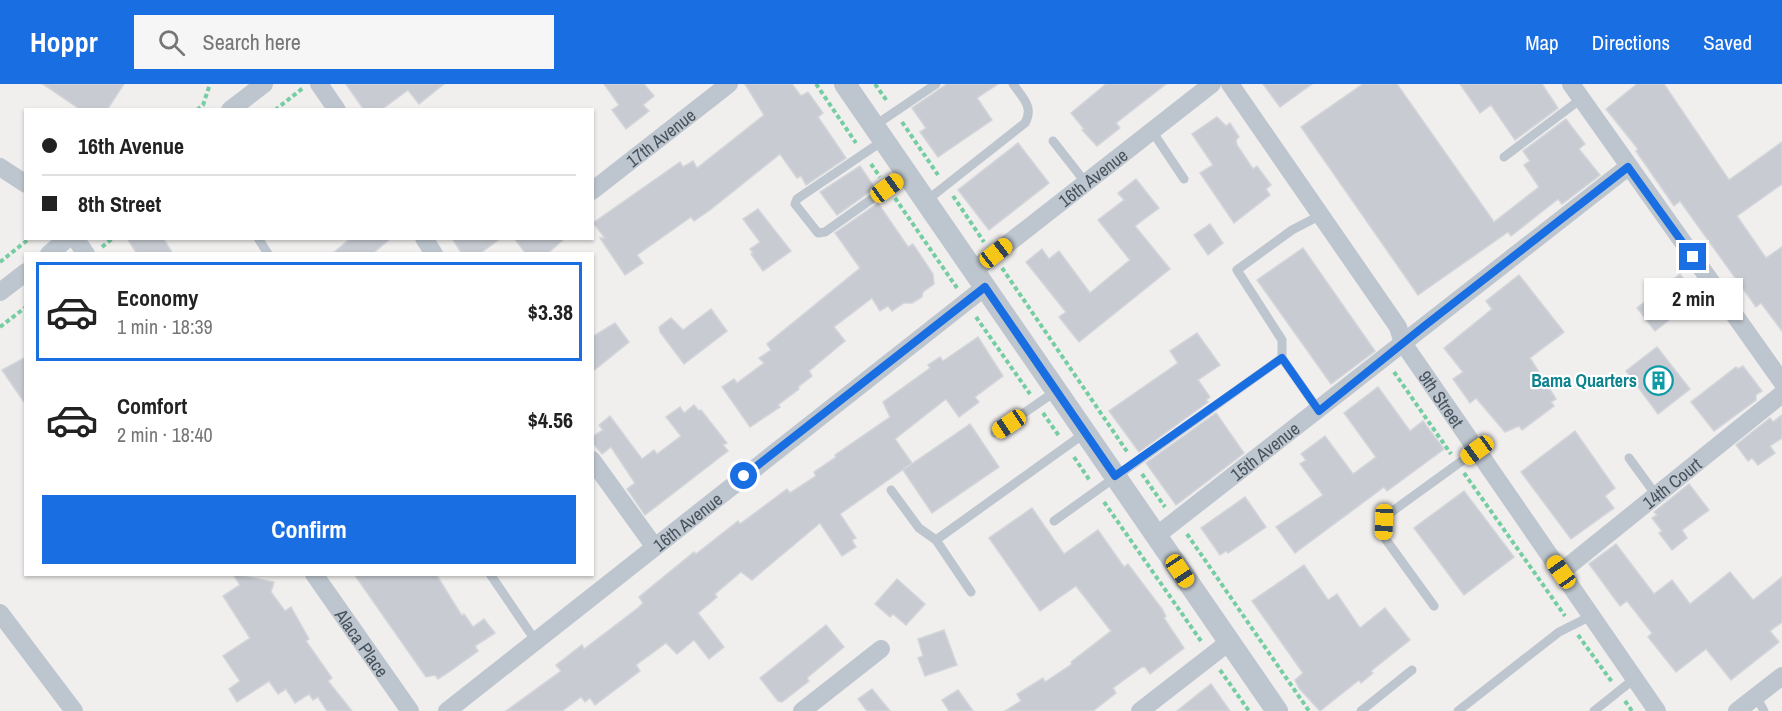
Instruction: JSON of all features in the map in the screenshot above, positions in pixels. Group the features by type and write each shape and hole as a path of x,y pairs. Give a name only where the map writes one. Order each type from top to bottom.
{"street":[{"path":"231,108 247,84"},
{"path":"233,108 264,84"},
{"path":"319,84 336,108"},
{"name":"17th Avenue","path":"594,189 729,84"},
{"path":"845,84 1277,711"},
{"name":"16th Avenue","path":"447,711 654,546 979,279 993,255 1212,84"},
{"name":"9th Street","path":"1230,84 1398,327 1403,344 1657,711"},
{"path":"1576,92 1782,382"},
{"path":"0,167 24,183"},
{"name":"15th Avenue","path":"1156,536 1319,411 1628,167"},
{"path":"51,252 66,240"},
{"path":"0,292 24,274"},
{"name":"14th Court","path":"1561,572 1782,394"},
{"path":"594,463 654,546"},
{"name":"Alaca Place","path":"315,576 410,711"},
{"path":"0,613 74,711"},
{"path":"1140,711 1229,642"},
{"path":"802,711 881,649"},
{"path":"1749,707 1782,676"}],"lane":[{"path":"907,174 825,232 818,233 795,204 797,199 879,133 894,112 936,84"},
{"path":"926,201 1025,123 1030,115 1029,105 1013,84"},
{"path":"1504,157 1576,92"},
{"path":"1152,131 1184,179"},
{"path":"1053,141 1086,183"},
{"path":"1319,411 1282,358 1282,340 1237,270 1292,230 1321,215"},
{"path":"1054,520 1282,358"},
{"path":"995,433 1056,391"},
{"path":"936,540 1085,433"},
{"path":"1434,606 1384,537 1384,522 1390,513 1477,450"},
{"path":"1629,458 1656,495"},
{"path":"891,490 919,528 936,540 970,592"},
{"path":"491,576 535,640"},
{"path":"1458,711 1559,632 1591,616"},
{"path":"1361,711 1412,670"},
{"path":"1594,711 1634,679"}],"path":[{"path":"199,108 203,105 210,84"},
{"path":"277,108 307,84"},
{"path":"875,84 1135,463 1309,711"},
{"path":"0,262 28,240"},
{"path":"0,327 24,309"},
{"path":"1384,359 1632,711"}],"building":[{"path":"43,84 124,84 108,108 78,108"},
{"path":"346,84 444,84 419,104 408,90 384,108 363,108"},
{"path":"604,84 644,84 654,96 643,105 649,111 626,129 612,110 619,105"},
{"path":"745,84 792,84 801,96 808,92 823,113 818,117 846,158 806,185 801,176 797,178 780,154 710,210 694,221 691,217 637,255 643,263 625,275 600,238 605,238 594,222 680,162 683,167 693,161 697,168 764,115"},
{"path":"947,84 998,84 977,98 992,120 938,157 920,132 926,128 912,108"},
{"path":"1106,84 1166,84 1116,123 1120,128 1097,146 1082,130 1084,129 1071,113"},
{"path":"1263,84 1312,84 1280,107"},
{"path":"1363,84 1397,84 1494,222 1539,187 1524,165 1530,161 1523,151 1566,119 1585,144 1579,149 1600,175 1562,204 1558,199 1511,236 1508,232 1418,295 1301,127"},
{"path":"1460,84 1542,84 1558,108 1515,140 1491,105 1480,113"},
{"path":"1637,84 1664,84 1729,180 1782,142 1782,184 1737,216 1766,258 1782,247 1782,331 1761,303 1756,307 1680,201 1674,206 1636,151 1638,149 1606,109"},
{"path":"1217,117 1226,126 1230,123 1239,137 1236,140 1237,145 1253,169 1257,166 1271,185 1266,189 1270,195 1234,223 1200,173 1213,165 1192,134"},
{"path":"1018,143 1049,183 989,230 958,190"},
{"path":"860,166 875,188 837,215 820,192"},
{"path":"1136,179 1159,208 1135,226 1170,269 1079,342 1059,317 1066,312 1026,262 1042,249 1049,259 1059,251 1090,293 1130,260 1098,220 1124,200 1118,193"},
{"path":"878,203 908,247 913,244 933,274 934,284 923,292 922,297 912,303 904,303 892,311 888,306 880,311 872,298 834,327 845,341 809,371 812,376 778,405 780,407 750,427 722,387 734,379 737,383 764,363 759,358 771,350 767,344 860,268 835,233"},
{"path":"758,209 791,251 763,271 750,249 760,242 743,219"},
{"path":"1210,224 1223,243 1208,255 1194,235"},
{"path":"128,240 164,240 172,252 136,252"},
{"path":"349,240 389,240 374,252 334,252"},
{"path":"453,240 498,240 482,252 461,252"},
{"path":"516,240 563,240 549,252 524,252"},
{"path":"1303,248 1375,351 1331,384 1257,280"},
{"path":"1680,274 1698,297 1655,331 1637,308"},
{"path":"1519,275 1564,332 1530,358 1556,399 1551,402 1554,406 1522,430 1519,426 1505,432 1476,398 1470,403 1453,379 1463,372 1444,348 1492,309 1486,301"},
{"path":"711,309 727,331 684,364 660,332 659,327 671,318 683,330"},
{"path":"615,323 629,342 594,370 594,336"},
{"path":"1197,333 1220,365 1198,380 1210,397 1206,400 1208,402 1139,452 1109,411 1178,363 1170,351"},
{"path":"978,337 1003,376 975,397 979,402 959,417 946,399 895,439 912,463 840,514 856,538 852,540 856,547 842,556 820,523 752,580 741,572 715,594 717,597 698,613 724,647 709,659 694,640 677,654 666,643 636,665 640,671 595,705 590,698 585,702 581,697 562,711 506,711 561,671 556,665 582,645 584,649 638,608 643,603 639,597 694,552 696,554 738,521 740,524 787,489 790,493 816,476 814,472 836,457 835,455 890,417 883,402 930,368 928,365 940,357 943,361"},
{"name":"Bama Quarters","path":"1657,347 1690,389 1658,414 1626,371"},
{"path":"24,358 24,402 2,370"},
{"path":"1743,366 1762,391 1756,395 1756,400 1714,431 1691,402 1736,367 1738,369"},
{"path":"1378,387 1410,431 1423,421 1444,449 1387,491 1384,487 1295,553 1276,527 1323,495 1300,464 1306,460 1301,454 1325,436 1353,474 1376,457 1344,413"},
{"path":"694,405 699,411 701,410 727,443 723,445 728,451 645,515 627,489 635,483 611,447 602,454 594,444 594,436 603,430 599,425 610,416 642,459 654,450 657,454 681,436 666,417 680,407 684,413"},
{"path":"1216,413 1244,453 1176,505 1146,463"},
{"path":"1782,415 1782,438 1770,446 1775,453 1758,465 1752,458 1748,461 1736,445 1770,418 1773,422"},
{"path":"970,424 999,467 932,513 903,470"},
{"path":"1575,431 1615,488 1605,496 1614,508 1571,539 1521,472"},
{"path":"1689,484 1709,510 1682,530 1687,538 1672,550 1659,533 1662,531 1652,518 1657,515 1654,512"},
{"path":"1464,491 1514,557 1464,595 1414,528"},
{"path":"1245,497 1266,527 1228,553 1226,551 1220,555 1201,528"},
{"path":"1032,508 1064,554 1098,530 1124,567 1128,564 1162,609 1166,616 1164,618 1184,648 1150,674 1145,667 1142,667 1113,688 1116,693 1093,711 1005,711 1021,701 1017,694 1043,678 1045,682 1072,664 1071,662 1111,631 1076,586 1040,611 989,538"},
{"path":"1616,544 1654,594 1672,580 1690,604 1730,572 1753,600 1782,577 1782,622 1770,631 1779,642 1731,680 1706,649 1676,672 1648,637 1652,633 1627,601 1620,606 1589,564"},
{"path":"1304,565 1328,600 1337,594 1360,628 1385,608 1410,640 1371,671 1373,673 1361,683 1359,680 1320,711 1299,688 1295,680 1303,673 1252,601"},
{"path":"234,576 274,582 271,592 285,611 291,607 309,639 306,641 332,678 328,681 352,711 327,711 318,697 313,700 309,694 295,703 286,689 278,694 269,681 237,702 229,689 240,681 223,656 250,638 223,596 240,585"},
{"path":"355,576 437,576 462,616 464,614 473,627 484,619 495,633 475,646 478,651 449,672 438,679 435,675 426,677"},
{"path":"897,579 925,604 906,625 893,614 890,617 875,604"},
{"path":"826,625 844,647 807,678 809,681 782,702 778,701 760,678"},
{"path":"944,630 957,665 925,676 918,658 923,656 918,639"},
{"path":"1211,684 1230,711 1177,711 1198,694"},
{"path":"872,689 890,711 867,711 858,699"},
{"path":"958,690 973,711 949,711 942,700"}],"place":[{"name":"Bama Quarters","path":"1658,380"}],"route":[{"path":"744,476 985,287 1115,476 1282,358 1319,411 1628,167 1693,257"}]}
